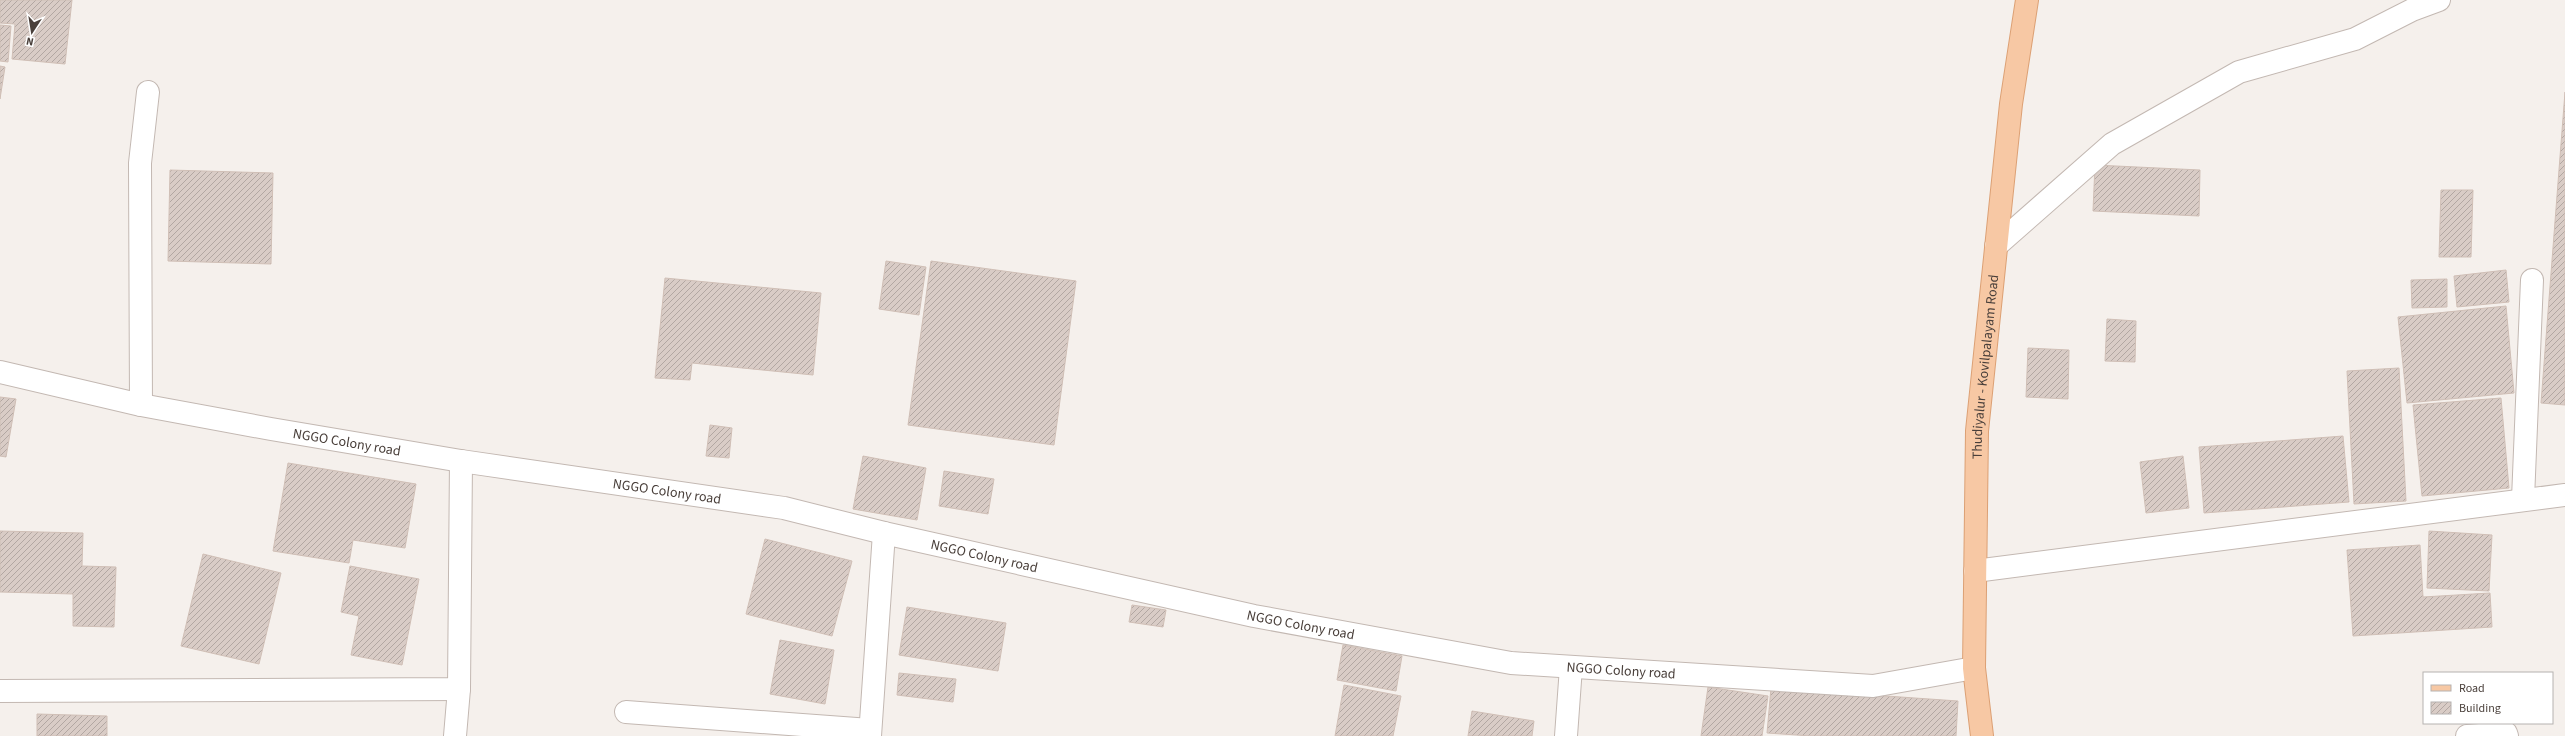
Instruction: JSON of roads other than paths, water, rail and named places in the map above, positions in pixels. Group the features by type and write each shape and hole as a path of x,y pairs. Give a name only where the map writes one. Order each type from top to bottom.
{"main road":[{"name":"Thudiyalur - Kovilpalayam Road","path":"1982,736 1974,668 1977,431 2011,104 2027,0"}],"street":[{"path":"1996,246 2112,144 2239,72 2355,39 2412,10 2439,0"},
{"path":"141,405 140,163 148,92"},
{"path":"2523,499 2532,280"},
{"name":"NGGO Colony road","path":"0,372 141,405 461,461 784,508 884,533 1254,616 1511,663 1873,686 1974,668"},
{"path":"455,736 459,689 461,461"},
{"path":"1975,571 2523,499 2565,495"},
{"path":"626,712 870,733 884,533"},
{"path":"1566,736 1571,667"},
{"path":"0,691 459,689"},
{"path":"2467,736 2506,733 2507,736"}]}
